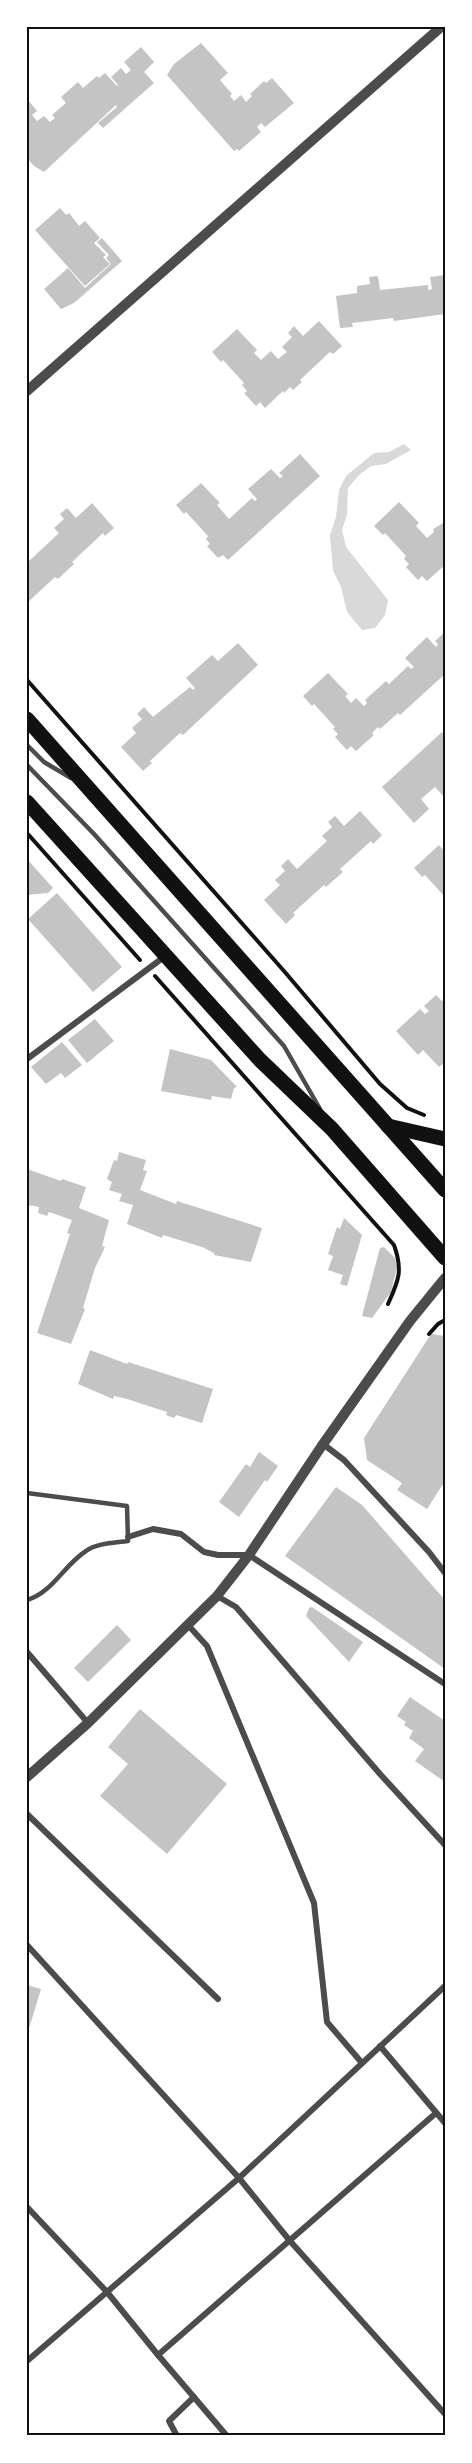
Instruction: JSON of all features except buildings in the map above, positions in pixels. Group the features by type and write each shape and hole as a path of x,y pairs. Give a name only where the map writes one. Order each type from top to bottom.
{"main road":[{"path":"27,719 445,1190"},
{"path":"27,802 164,957 260,1060 332,1129 445,1258"},
{"path":"388,1126 445,1139"}],"street":[{"path":"27,391 441,27"},
{"path":"27,1059 164,957"},
{"path":"27,1777 88,1723 217,1596 249,1555 323,1444 410,1321 445,1278"},
{"path":"323,1444 344,1460 429,1552 445,1573"},
{"path":"128,1537 153,1529 181,1534 204,1552 218,1555 249,1555 445,1684"},
{"path":"217,1596 236,1607 380,1774 445,1845"},
{"path":"188,1625 207,1646 314,1903 327,2022 362,2063"},
{"path":"27,1652 88,1723"},
{"path":"27,1814 218,1999"},
{"path":"27,1946 239,2178 290,2241 445,2414"},
{"path":"27,2361 239,2178 445,1986"},
{"path":"380,2046 445,2123"},
{"path":"158,2355 436,2113"},
{"path":"27,2206 108,2292 227,2436"},
{"path":"177,2436 169,2421 194,2397"}],"lane":[{"path":"27,745 44,762 86,787"},
{"path":"27,765 94,834 284,1046 332,1129"},
{"path":"27,1493 127,1506 128,1537 128,1541 87,1550 38,1597 27,1600"}],"path":[{"path":"27,680 284,971 380,1084 407,1108 426,1116"},
{"path":"27,833 394,1245 401,1263 398,1282 388,1304"},
{"path":"429,1334 445,1320"}],"shaded area":[{"path":"404,444 411,450 386,464 371,466 348,488 347,514 342,530 346,547 388,600 385,615 375,628 362,630 347,612 341,587 333,571 330,535 336,517 339,490 346,476 374,453 389,452"}]}
